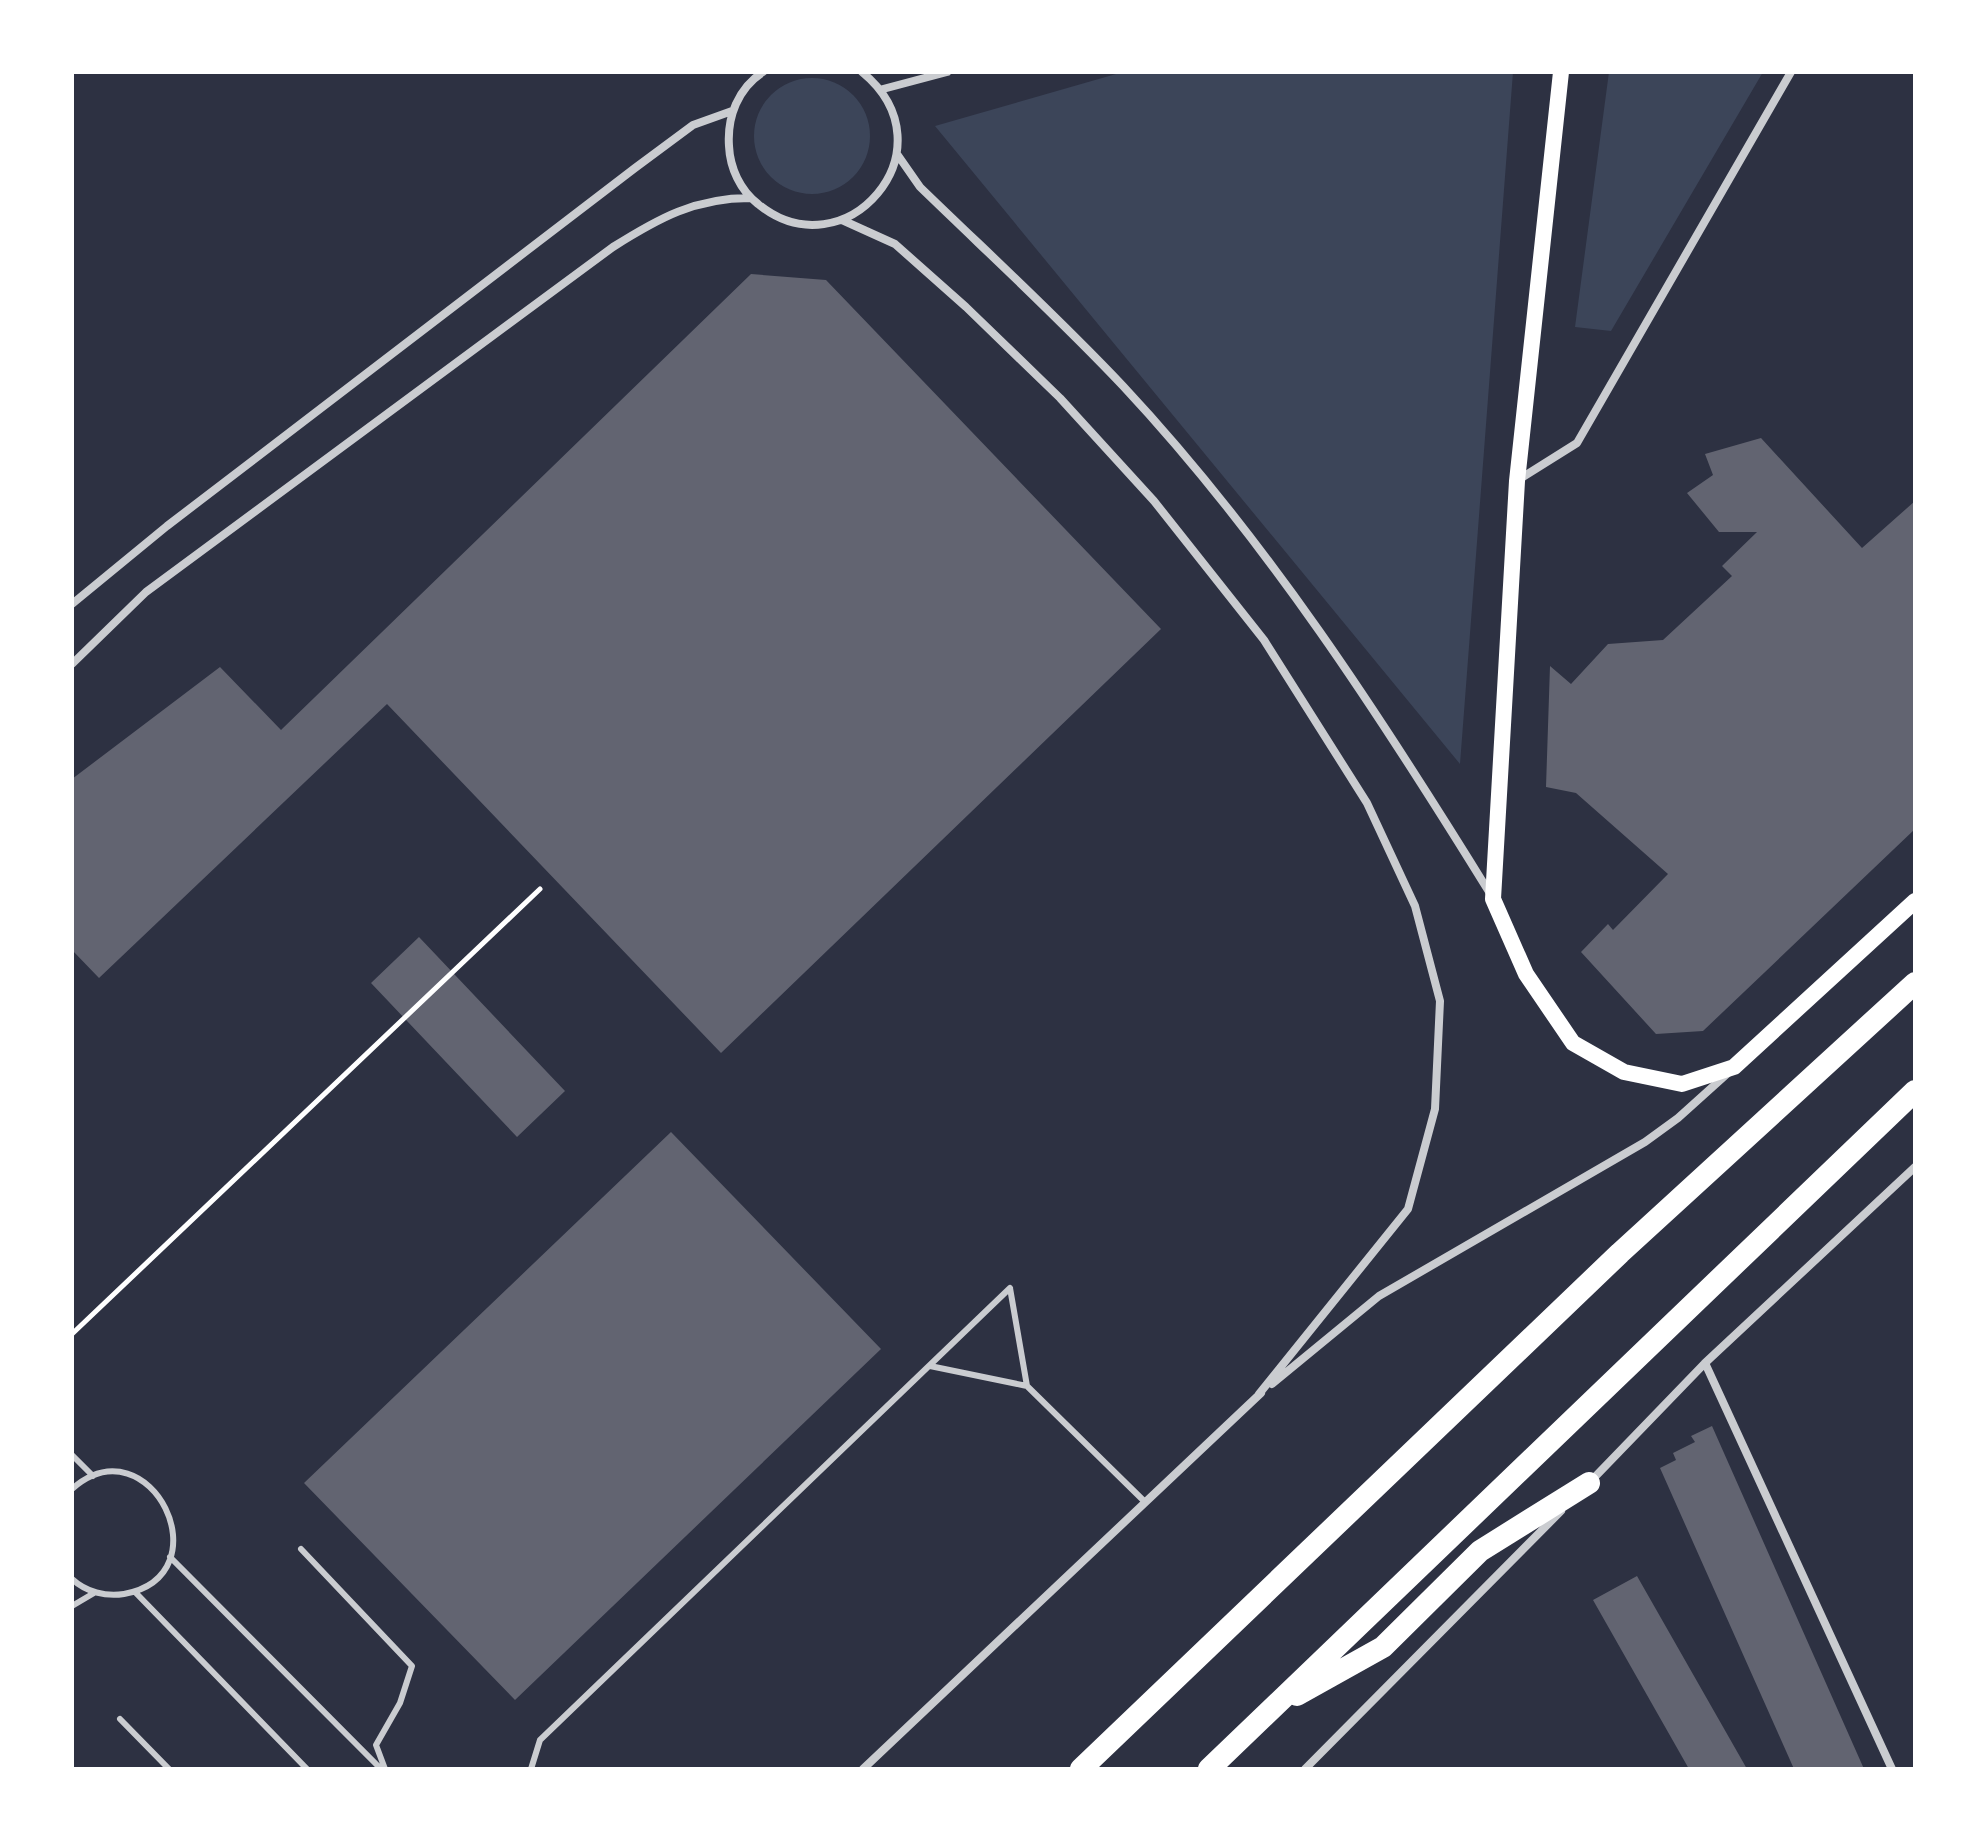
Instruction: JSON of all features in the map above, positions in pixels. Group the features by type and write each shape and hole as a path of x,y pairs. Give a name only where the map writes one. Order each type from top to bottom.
{"highway":[{"path":"1081,1769 1620,1253 1915,983"},
{"path":"1209,1769 1915,1091"},
{"path":"1268,1711 1383,1647 1480,1551 1589,1483"}],"main road":[{"path":"1561,72 1517,481 1493,899 1526,974 1573,1043 1624,1072 1682,1084 1734,1067 1915,901"}],"street":[{"path":"759,73 742,91 732,111 728,134 729,157 737,179 750,198 769,214 793,223 818,225 842,220 879,195 897,154 898,131 883,89 862,72"},
{"path":"883,89 947,72"},
{"path":"1517,481 1577,443 1791,72"},
{"path":"72,604 167,526 588,203 693,125 732,111"},
{"path":"897,154 920,187 1124,387 1213,491 1306,611 1418,777 1493,899"},
{"path":"72,664 146,592 613,247 658,219 714,198 750,198"},
{"path":"842,220 895,244 966,307 1060,398 1154,501 1264,640 1367,803 1415,906 1440,1001 1435,1109 1408,1209 1259,1394"},
{"path":"863,1769 1259,1394 1379,1296 1645,1142 1678,1118 1734,1067"},
{"path":"1305,1769 1705,1363 1915,1167"},
{"path":"1705,1363 1892,1769"}],"lane":[{"path":"531,1769 540,1740 1010,1288 1027,1386"},
{"path":"930,1366 1027,1386 1144,1501"},
{"path":"72,1455 93,1476"},
{"path":"72,1489 93,1476 113,1473 132,1476 149,1485 162,1498 172,1517 174,1537 170,1557 161,1572 135,1592 114,1596 94,1593 72,1579"},
{"path":"301,1549 412,1666 400,1703 376,1745 383,1769"},
{"path":"170,1557 383,1769"},
{"path":"135,1592 307,1769"},
{"path":"72,1606 94,1593"},
{"path":"120,1719 169,1769"}],"path":[{"path":"72,1334 540,889"}],"shaded area":[{"path":"1123,72 1513,72 1460,764 935,126"},
{"path":"1609,72 1763,72 1611,331 1575,327"},
{"path":"812,78 834,82 853,95 866,114 870,136 866,158 853,177 834,190 812,194 790,190 771,177 758,158 754,136 758,114 771,95 790,82"}],"building":[{"path":"751,274 826,280 1161,629 721,1053 387,704 99,978 72,950 72,779 220,667 281,730"},
{"path":"1761,438 1862,548 1915,501 1915,829 1703,1031 1656,1034 1581,952 1608,924 1613,930 1668,874 1576,793 1546,787 1550,666 1571,684 1608,644 1663,640 1732,576 1722,566 1757,532 1719,532 1687,493 1713,475 1705,454"},
{"path":"419,937 565,1091 517,1137 371,983"},
{"path":"671,1132 881,1349 515,1700 304,1483"},
{"path":"1712,1426 1864,1769 1794,1769 1660,1468 1676,1460 1673,1453 1695,1442 1691,1436"},
{"path":"1637,1576 1747,1769 1689,1769 1593,1600"}]}
